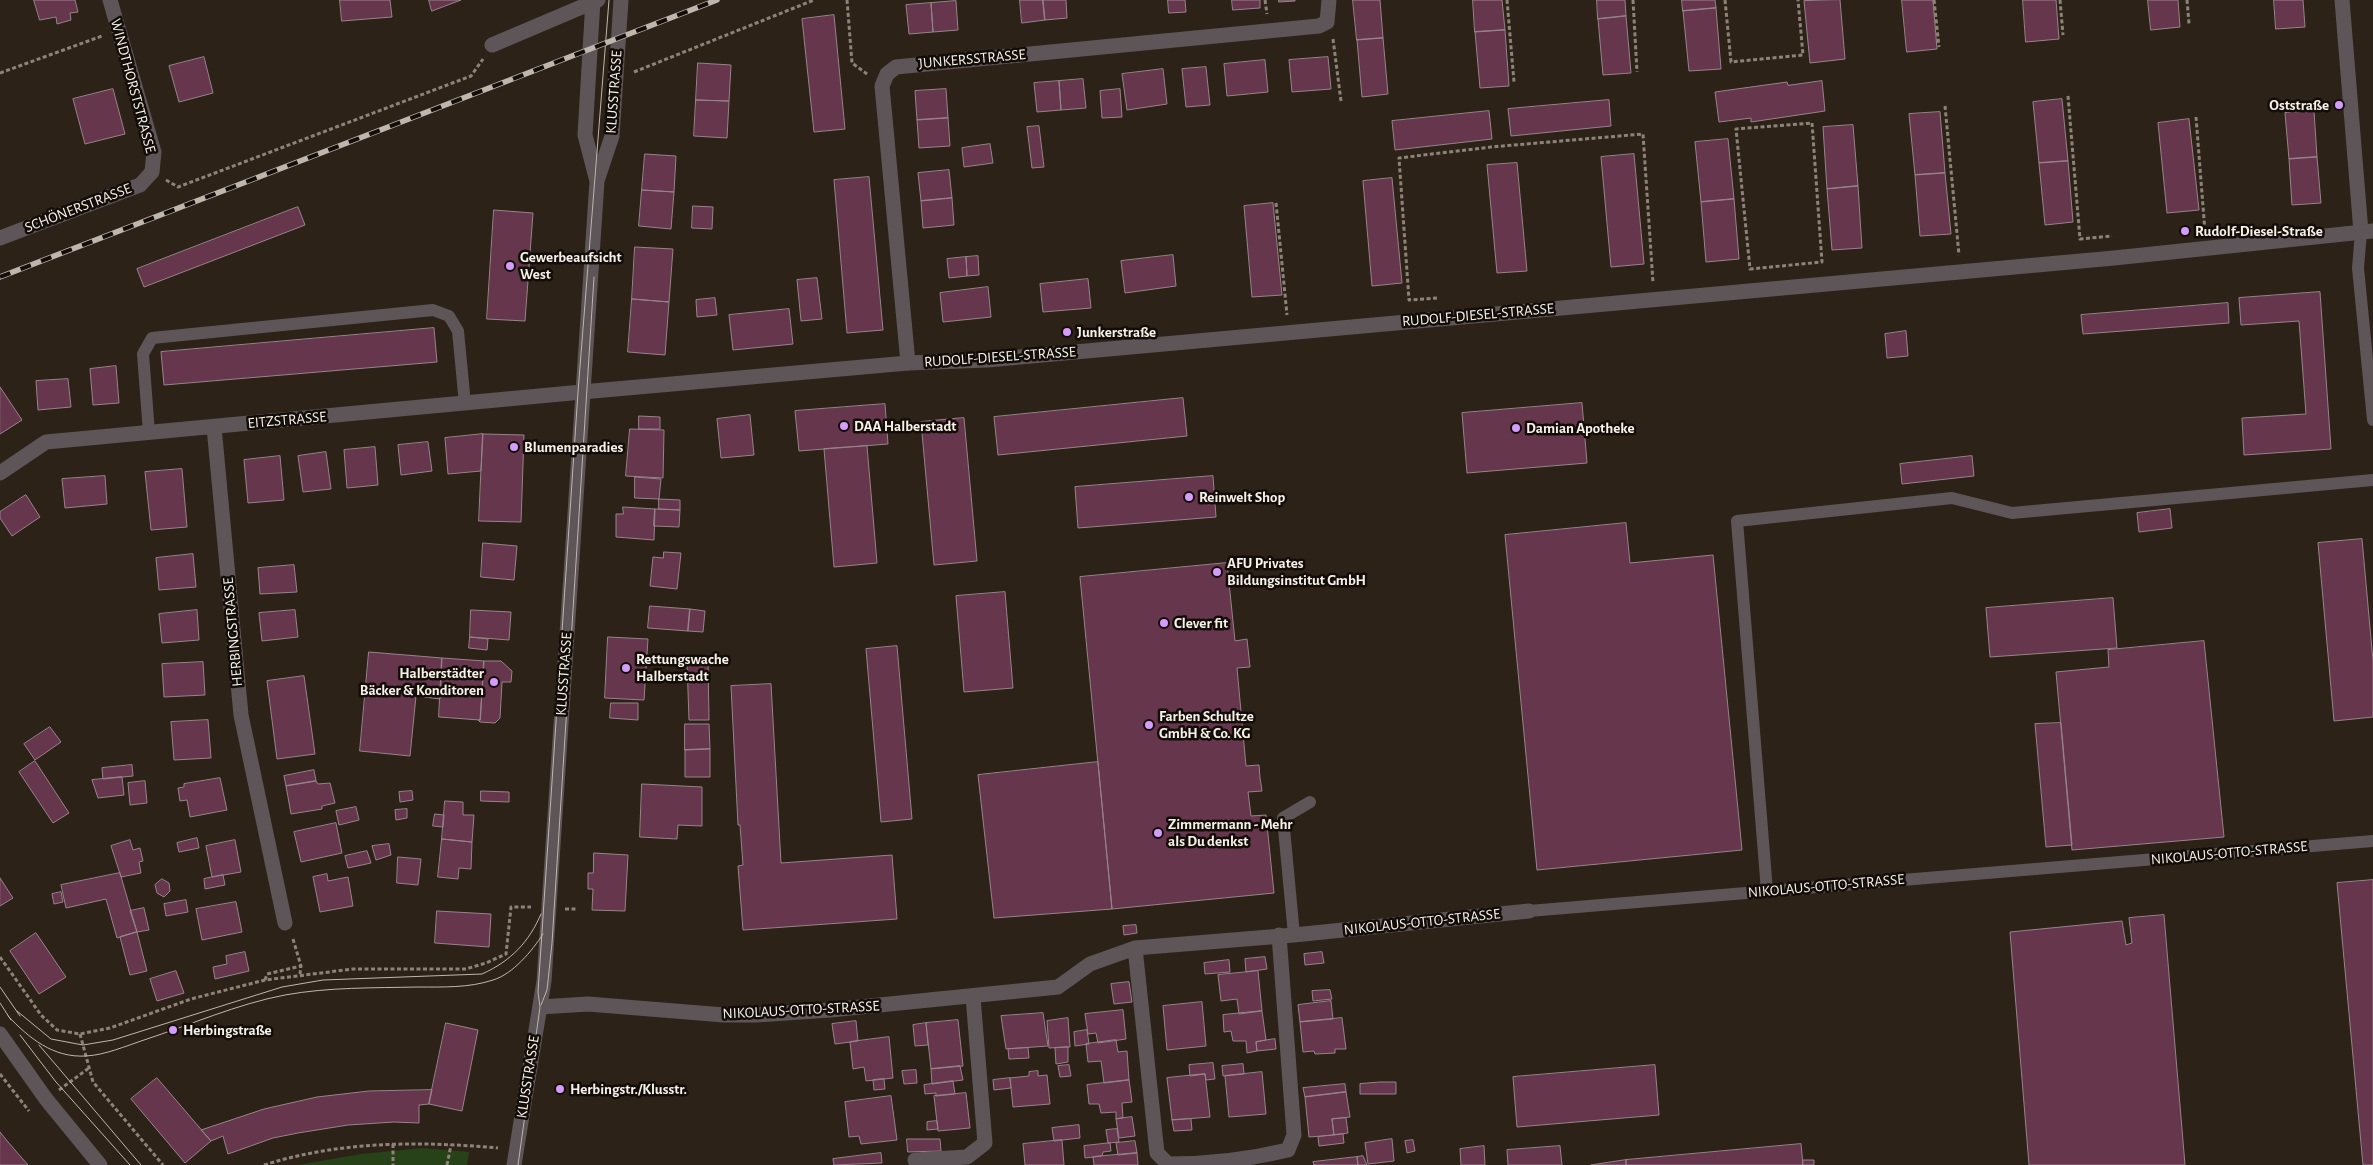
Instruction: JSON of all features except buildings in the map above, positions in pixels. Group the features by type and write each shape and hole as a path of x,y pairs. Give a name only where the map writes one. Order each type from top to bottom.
{"street":[{"name":"WINDTHORSTSTRASSE","path":"110,0 154,152 152,172"},
{"name":"KLUSSTRASSE","path":"514,1165 540,1007 549,908 597,181 612,136 620,0"},
{"path":"2342,0 2367,232"},
{"name":"KLUSSTRASSE","path":"594,1 586,135 597,181"},
{"path":"492,45 594,1"},
{"name":"JUNKERSSTRASSE","path":"882,86 887,74 896,67 1319,26 1328,22 1329,7"},
{"path":"882,86 908,363"},
{"name":"SCHÖNERSTRASSE","path":"0,238 140,185 152,172"},
{"name":"RUDOLF-DIESEL-STRASSE","path":"582,392 908,363 987,360 2114,258 2206,247 2367,232"},
{"name":"EITZSTRASSE","path":"0,473 46,442 582,392"},
{"name":"HERBINGSTRASSE","path":"214,427 241,715 285,923"},
{"name":"NIKOLAUS-OTTO-STRASSE","path":"540,1007 588,1004 724,1015 756,1015 973,997 1058,987 1090,964 1135,948 1529,911"},
{"path":"1135,948 1157,1153 1168,1164 1184,1164 1271,1154 1288,1150 1294,1136 1286,935"},
{"path":"916,1160 967,1158 985,1143 973,997"},
{"path":"2,1042 100,1165"}],"lane":[{"path":"2367,232 2358,268 2373,420"},
{"path":"149,433 143,354 152,338 433,310 449,316 458,332 465,404"},
{"path":"1767,891 1737,521 1952,498 2012,512 2373,480"},
{"path":"1286,935 1283,818 1310,802"},
{"name":"NIKOLAUS-OTTO-STRASSE","path":"1529,911 2373,840"}],"path":[{"path":"615,80 814,0"},
{"path":"847,0 852,63 882,86"},
{"path":"1507,0 1514,82"},
{"path":"1633,0 1638,72"},
{"path":"1725,0 1731,62 1803,54 1798,0"},
{"path":"1934,0 1939,47"},
{"path":"2060,0 2063,35"},
{"path":"2187,0 2189,24"},
{"path":"1329,7 1341,101"},
{"path":"0,73 119,30"},
{"path":"152,172 178,187 471,76 492,45"},
{"path":"2068,96 2080,239 2112,236"},
{"path":"1944,106 1960,272"},
{"path":"2196,117 2206,247"},
{"path":"1812,123 1822,262 1750,268 1736,128 1812,123"},
{"path":"1437,298 1409,300 1399,158 1491,147 1643,134 1654,299"},
{"path":"1276,203 1289,332"},
{"path":"0,957 40,1014 57,1030 80,1034 110,1028 191,999 264,980 300,974 375,968 466,969 506,954 511,907"},
{"path":"285,923 294,940 301,966 300,974"},
{"path":"264,980 268,974 301,966"},
{"path":"80,1034 93,1082 163,1165"},
{"path":"264,1165 300,1154 326,1149 393,1144 451,1145 516,1150"},
{"path":"393,1144 393,1165"},
{"path":"447,1165 451,1145"}],"green space":[{"path":"422,1148 469,1152 467,1165 298,1165 361,1154"}],"tram line":[{"path":"518,1165 540,1007 538,992 578,392 609,0"},
{"path":"541,1005 547,990 552,943 594,277"},
{"path":"17,1011 51,1039 83,1045 113,1040 282,987 323,980 482,974 502,963 518,950 531,933 541,914"},
{"path":"8,1016 33,1039 52,1050 74,1056 93,1055 108,1052 231,1009 285,995 335,989 456,986 484,983 508,973 528,954 543,934"},
{"path":"0,987 20,1016"},
{"path":"0,1003 11,1020"},
{"path":"20,1035 56,1082 130,1165"},
{"path":"39,1045 141,1165"}],"railway":[{"path":"0,277 717,0"}],"place":[{"name":"Oststraße","path":"2339,105"},
{"name":"Rudolf-Diesel-Straße","path":"2185,231"},
{"name":"Gewerbeaufsicht West","path":"510,266"},
{"name":"Junkerstraße","path":"1067,332"},
{"name":"DAA Halberstadt","path":"844,426"},
{"name":"Damian Apotheke","path":"1516,428"},
{"name":"Blumenparadies","path":"514,447"},
{"name":"Reinwelt Shop","path":"1189,497"},
{"name":"AFU Privates Bildungsinstitut GmbH","path":"1217,572"},
{"name":"Clever fit","path":"1164,623"},
{"name":"Rettungswache Halberstadt","path":"626,668"},
{"name":"Halberstädter Bäcker & Konditoren","path":"494,682"},
{"name":"Farben Schultze GmbH & Co. KG","path":"1149,725"},
{"name":"Zimmermann - Mehr als Du denkst","path":"1158,833"},
{"name":"Herbingstraße","path":"173,1030"},
{"name":"Herbingstr./Klusstr.","path":"560,1089"}]}
